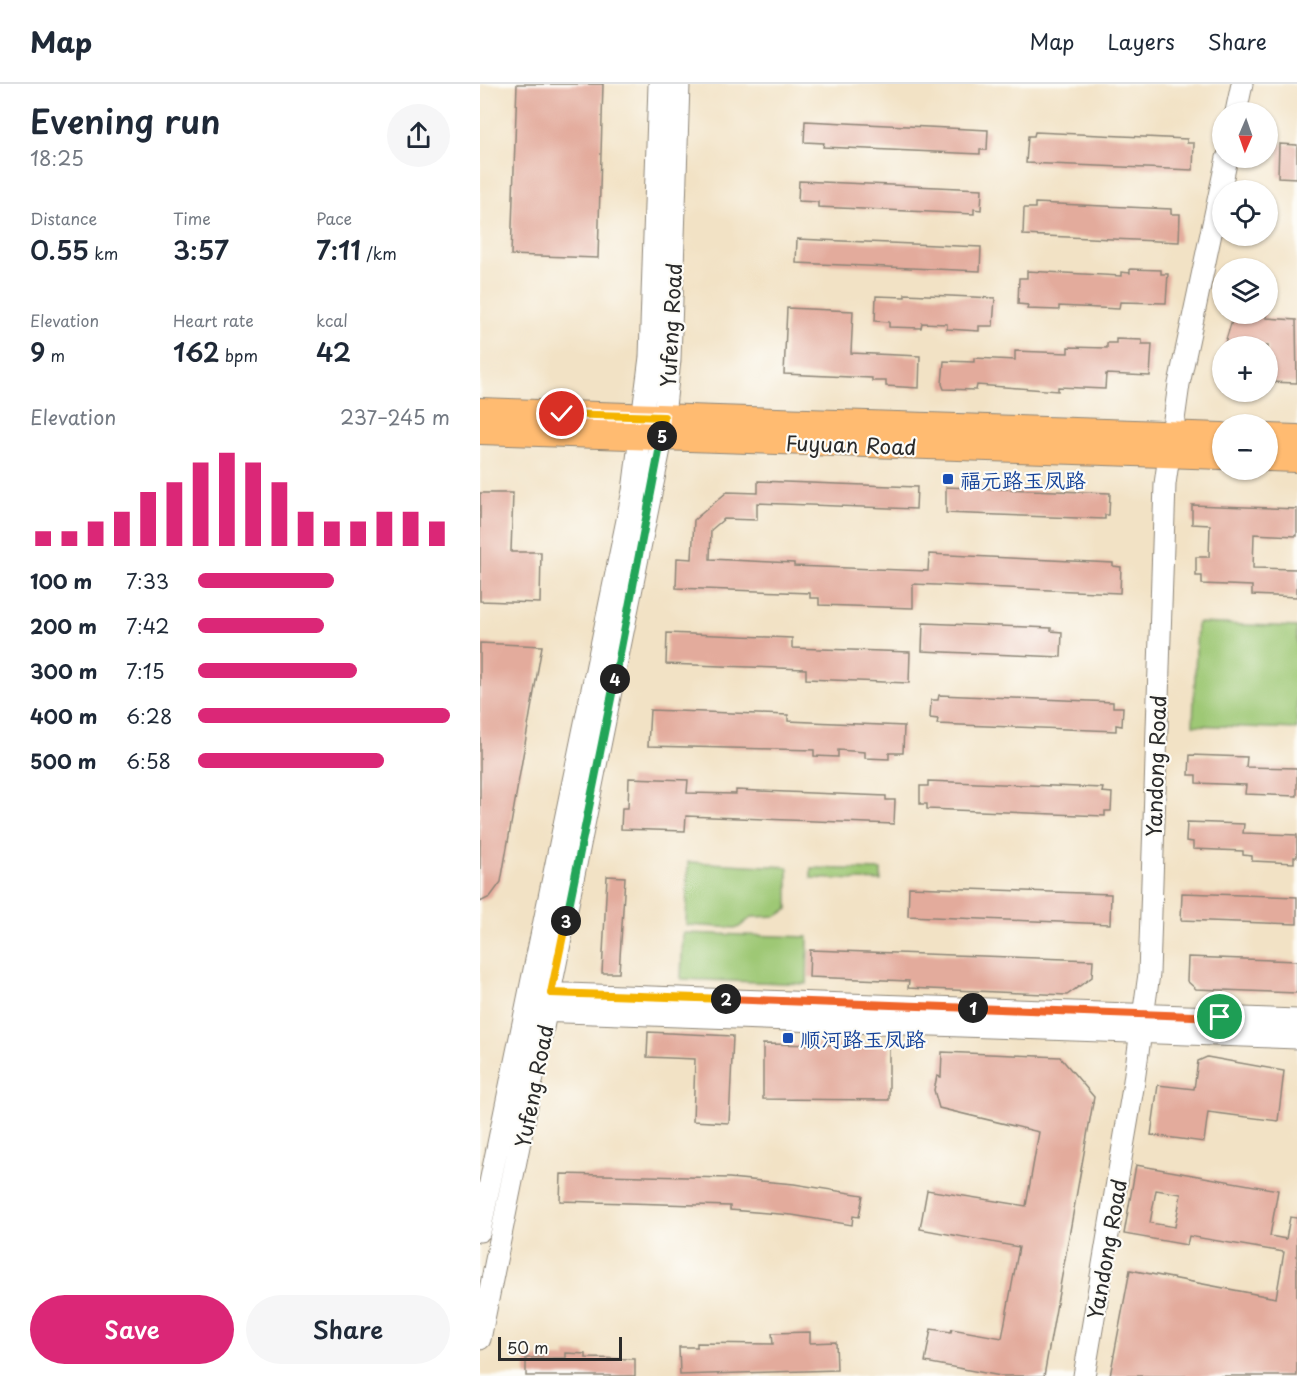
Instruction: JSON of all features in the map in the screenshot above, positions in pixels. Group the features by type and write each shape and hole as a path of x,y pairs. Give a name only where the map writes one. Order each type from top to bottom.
{"main road":[{"name":"Fuyuan Road","path":"480,411 653,427"},
{"name":"Fuyuan Road","path":"480,431 653,427 1170,444 1212,438"},
{"path":"1278,437 1297,438"},
{"name":"Fuyuan Road","path":"1170,444 1212,454"},
{"path":"1278,458 1297,459"}],"street":[{"name":"Yufeng Road","path":"480,1339 550,1002 653,427 650,357 659,84"},
{"name":"Yufeng Road","path":"480,1232 627,526 670,360 679,84"},
{"path":"1238,102 1242,84"},
{"name":"Yandong Road","path":"1084,1376 1143,1023 1149,974 1162,532 1170,444 1225,168"},
{"path":"528,1001 1143,1023 1297,1020"},
{"path":"1143,1023 1297,1038"}],"green space":[{"path":"1197,623 1297,627 1297,729 1193,725"},
{"path":"688,862 788,867 788,909 777,916 752,917 738,928 686,925"},
{"path":"811,868 881,870 881,881 811,878"},
{"path":"683,933 808,937 807,984 681,979"}],"building":[{"path":"517,84 603,84 598,258 511,255"},
{"path":"805,121 988,130 987,150 980,150 980,154 823,147 824,143 804,142"},
{"path":"1035,132 1187,139 1187,143 1194,143 1193,170 1026,163 1028,136 1034,136"},
{"path":"1279,144 1297,145 1297,178 1278,177"},
{"path":"799,181 982,189 981,210 974,209 974,214 818,207 818,202 798,201"},
{"path":"1035,203 1171,209 1171,214 1180,214 1179,242 1023,235 1024,208 1035,208"},
{"path":"797,239 981,247 980,271 796,263"},
{"path":"1130,269 1161,270 1161,274 1168,274 1166,303 1120,302 1119,309 1059,306 1059,310 1027,309 1028,305 1018,304 1019,278 1027,278 1027,271 1121,276 1121,272 1130,273"},
{"path":"905,294 995,298 993,326 979,326 979,331 947,329 947,324 922,323 921,328 889,327 889,322 875,321 876,296 905,297"},
{"path":"787,308 853,311 851,353 920,356 919,388 886,386 886,381 872,381 872,378 784,374"},
{"path":"1278,319 1296,320 1297,383 1278,382 1278,336 1227,336 1231,324 1278,324"},
{"path":"1116,339 1142,340 1142,344 1152,344 1150,376 1106,374 1105,389 1058,387 1058,391 977,385 976,390 944,389 942,384 944,361 974,362 974,358 1015,360 1015,351 1068,353 1068,347 1107,348 1107,343 1116,343"},
{"path":"758,481 917,487 916,509 757,503 757,520 724,519 711,530 710,559 794,563 794,566 928,571 929,554 1113,563 1113,566 1121,567 1120,593 913,584 913,608 819,605 819,598 810,598 810,593 676,588 677,558 692,559 694,520 727,492 758,493"},
{"path":"946,487 1110,493 1109,515 1105,515 1105,519 946,513"},
{"path":"480,493 513,493 511,552 541,552 540,603 480,601"},
{"path":"1192,505 1297,509 1297,536 1254,534 1253,568 1297,569 1297,597 1252,595 1252,586 1202,584 1202,576 1196,576 1196,557 1209,557 1210,525 1192,524"},
{"path":"923,623 1051,628 1051,631 1062,632 1061,657 922,651"},
{"path":"667,633 792,638 792,648 910,652 909,683 806,679 806,669 666,664"},
{"path":"480,643 542,646 501,882 490,897 480,902"},
{"path":"939,695 1113,702 1113,707 1123,707 1122,726 1116,725 1116,731 937,724 938,719 930,718 931,700 938,700"},
{"path":"650,710 788,715 788,721 904,726 903,753 889,753 889,759 865,758 865,752 838,750 838,757 814,756 814,750 648,746"},
{"path":"1190,755 1247,757 1246,767 1297,768 1297,796 1245,794 1246,785 1196,783 1196,775 1189,775"},
{"path":"629,778 688,780 687,793 736,794 736,790 886,796 886,800 895,800 894,824 686,816 685,831 621,829 622,808 628,808"},
{"path":"928,781 1103,788 1102,792 1112,793 1111,811 1105,811 1105,816 927,809 927,804 920,804 920,786 928,786"},
{"path":"1187,822 1244,824 1243,833 1297,835 1297,857 1294,857 1294,863 1252,861 1252,856 1243,855 1243,851 1193,849 1193,842 1186,841"},
{"path":"607,876 625,877 619,973 602,973"},
{"path":"909,887 1111,894 1110,924 908,916"},
{"path":"1182,893 1297,897 1297,924 1181,920"},
{"path":"810,950 1093,960 1092,977 1067,995 908,988 909,981 809,977"},
{"path":"1188,957 1297,961 1297,993 1196,989 1187,981"},
{"path":"648,1032 733,1036 729,1123 693,1121 695,1059 647,1057"},
{"path":"763,1044 889,1046 889,1100 763,1099"},
{"path":"942,1052 1060,1057 1094,1097 1044,1376 1001,1376 925,1362 931,1329 951,1332 952,1329 1002,1338 1019,1247 920,1229 927,1190 1026,1206 1039,1132 939,1108 934,1090 937,1076 941,1077"},
{"path":"1207,1057 1284,1071 1278,1121 1208,1112 1204,1142 1151,1135 1158,1085 1194,1089 1198,1061"},
{"path":"1136,1165 1278,1190 1270,1236 1286,1239 1290,1217 1297,1218 1297,1376 1110,1376 1130,1270 1276,1298 1284,1252 1189,1236 1187,1245 1124,1234","holes":["1156,1190 1181,1194 1175,1227 1150,1223"]},
{"path":"561,1174 729,1178 794,1184 863,1195 859,1217 853,1216 852,1225 792,1215 730,1210 730,1206 560,1201"},
{"path":"810,1332 810,1343 836,1342 837,1370 680,1375 679,1347 697,1347 697,1343 773,1344 772,1333"},
{"path":"566,1353 586,1354 586,1358 635,1359 635,1376 526,1376 526,1358 566,1358"}],"place":[{"name":"福元路玉凤路","path":"948,479"},
{"name":"顺河路玉凤路","path":"788,1038"}],"route":[{"path":"562,414 664,417 652,494 551,993 1220,1017"}]}
